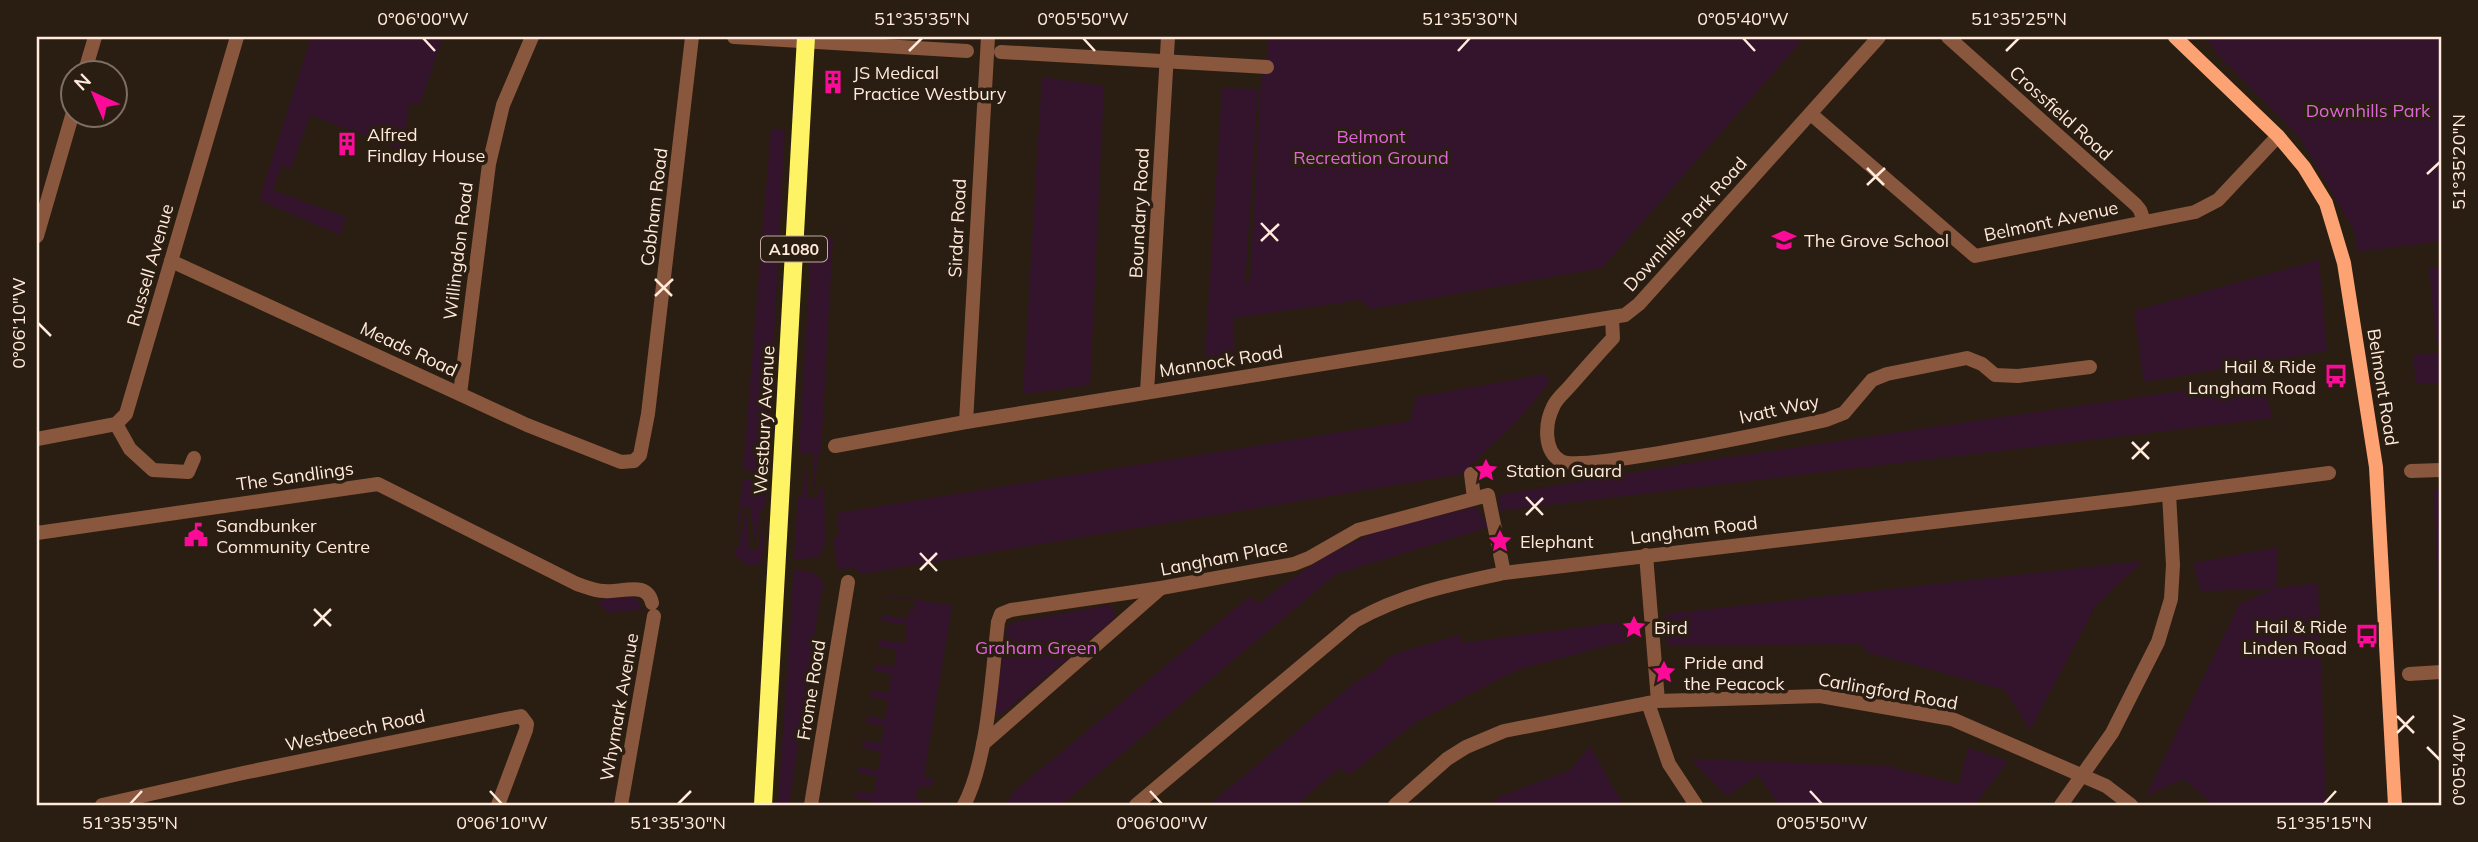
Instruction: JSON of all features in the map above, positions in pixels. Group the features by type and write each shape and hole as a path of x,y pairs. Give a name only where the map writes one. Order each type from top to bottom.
{"main road":[{"name":"Belmont Road","path":"2175,37 2278,136 2304,167 2326,203 2344,263 2376,467 2395,805"},
{"name":"Westbury Avenue","path":"763,805 806,39"}],"street":[{"path":"88,60 95,37"},
{"name":"Russell Avenue","path":"116,424 126,414 237,37"},
{"name":"Willingdon Road","path":"460,394 489,164 503,105 532,37"},
{"name":"Cobham Road","path":"634,461 640,455 648,414 692,37"},
{"path":"734,37 806,39 967,51"},
{"name":"Sirdar Road","path":"966,422 988,37"},
{"name":"Boundary Road","path":"1147,392 1168,37"},
{"name":"Downhills Park Road","path":"1612,318 1625,314 1639,304 1879,37"},
{"name":"Crossfield Road","path":"1948,37 2136,205 2144,221"},
{"path":"1001,52 1267,66"},
{"name":"Belmont Avenue","path":"1811,114 1975,256 2195,212 2218,200 2278,136"},
{"path":"37,236 68,130"},
{"name":"Meads Road","path":"171,261 584,449 621,462 634,461"},
{"name":"Mannock Road","path":"835,446 1147,392 1612,318"},
{"name":"Ivatt Way","path":"1612,318 1613,338 1553,405 1547,437 1560,461 1580,464 1645,455 1826,420 1844,413 1872,380 1886,374 1967,358 1982,364 1994,375 2018,376 2090,367"},
{"path":"37,439 116,424 131,449 153,470 188,472 194,458"},
{"path":"2411,471 2441,470"},
{"name":"Langham Road","path":"1136,805 1356,621 1380,607 1432,588 1504,573 2329,473"},
{"path":"1471,474 1474,498 1488,495 1504,573"},
{"name":"The Sandlings","path":"37,533 378,484 577,584 603,592 643,590 649,593 653,610"},
{"path":"2061,805 2112,733 2158,642 2171,598 2173,565 2169,494"},
{"name":"Langham Place","path":"982,744 998,622 1002,614 1012,610 1161,588 1294,564 1358,530 1474,498"},
{"path":"1646,555 1653,702 1669,764 1696,805"},
{"name":"Frome Road","path":"811,805 848,582"},
{"path":"964,805 969,796 982,744 1161,588"},
{"name":"Whymark Avenue","path":"621,805 653,610"},
{"path":"2409,674 2441,672"},
{"name":"Carlingford Road","path":"1395,805 1447,759 1485,737 1523,726 1653,702 1820,696 1952,719 2106,786 2132,805"},
{"name":"Westbeech Road","path":"102,805 522,716 526,720 526,730 498,805"}],"green space":[{"path":"311,37 443,37 420,104 409,103 403,151 310,115 291,169 282,165 273,190 346,217 340,235 259,200"},
{"name":"Belmont Recreation Ground","path":"1267,37 1805,37 1602,268 1370,309 1360,300 1234,318 1234,354 1205,357 1222,88 1258,89 1245,285 1250,281 1261,81 1267,56"},
{"name":"Downhills Park","path":"2205,37 2441,37 2441,241 2357,252 2354,230 2300,138 2219,56"},
{"path":"1042,77 1104,86 1090,385 1023,394"},
{"path":"771,129 785,129 767,473 743,470"},
{"path":"812,235 833,237 821,453 818,454 814,493 813,454 799,453"},
{"path":"2319,260 2327,351 2144,382 2134,311"},
{"path":"2441,267 2441,343 2436,344 2429,268"},
{"path":"2441,352 2441,384 2416,384 2413,355"},
{"path":"1545,374 1550,382 1518,420 1462,474 860,574 856,568 839,569 837,566 833,537 839,536 837,513 1410,421 1416,397"},
{"path":"2261,379 2273,418 1499,511 1499,495 1689,463"},
{"path":"806,459 808,498 818,498 819,488 824,488 825,543 819,557 794,560 798,498 802,498"},
{"path":"743,479 767,481 765,508 761,509 755,543 751,509 743,507 735,540"},
{"path":"2433,489 2441,490 2441,646"},
{"path":"1476,507 1489,527 1336,574 1061,805 1006,805 1013,792 1250,596 1258,604 1323,558 1377,532 1415,520"},
{"path":"745,513 749,549 758,549 765,514 762,564 743,563 735,552 734,547 739,547"},
{"path":"2278,547 2276,588 2318,583 2326,805 2213,805 2184,779 2146,796 2239,604 2274,589 2201,591 2193,563"},
{"path":"2143,561 2096,605 2030,730 2005,690 1867,652 1861,644 1667,646 1665,614"},
{"path":"794,570 816,574 824,585 789,805 778,805"},
{"path":"885,595 952,605 924,776 935,781 929,788 920,785 915,797 923,801 921,805 872,805 872,801 854,798 856,791 874,793 877,776 858,773 859,767 878,770 881,752 862,748 863,741 881,743 884,726 866,723 867,716 885,719 888,700 870,697 871,690 889,693 891,674 874,671 875,664 894,667 896,650 878,647 879,640 905,643 907,625 882,621 882,615 908,619 909,610 914,610 915,601"},
{"path":"632,596 643,609 608,613 598,603 602,599"},
{"name":"Graham Green","path":"1109,605 1116,612 1113,620 1003,713 995,713 1006,629 1010,623"},
{"path":"1634,620 1630,642 1517,670 1416,722 1351,774 1342,771 1342,766 1296,805 1209,805 1354,683 1397,653 1459,635 1462,643"},
{"path":"1590,746 1623,805 1489,805 1499,797 1570,770"},
{"path":"1968,748 2008,761 1975,805 1779,805 1758,775 1727,796 1690,759 1892,766 1959,784"}],"place":[{"name":"JS Medical Practice Westbury","path":"833,82"},
{"name":"Alfred Findlay House","path":"347,144"},
{"name":"The Grove School","path":"1784,240"},
{"name":"Hail & Ride Langham Road","path":"2336,376"},
{"name":"Station Guard","path":"1486,470"},
{"name":"Sandbunker Community Centre","path":"196,535"},
{"name":"Elephant","path":"1500,541"},
{"name":"Bird","path":"1634,627"},
{"name":"Hail & Ride Linden Road","path":"2367,636"},
{"name":"Pride and the Peacock","path":"1664,672"}]}
